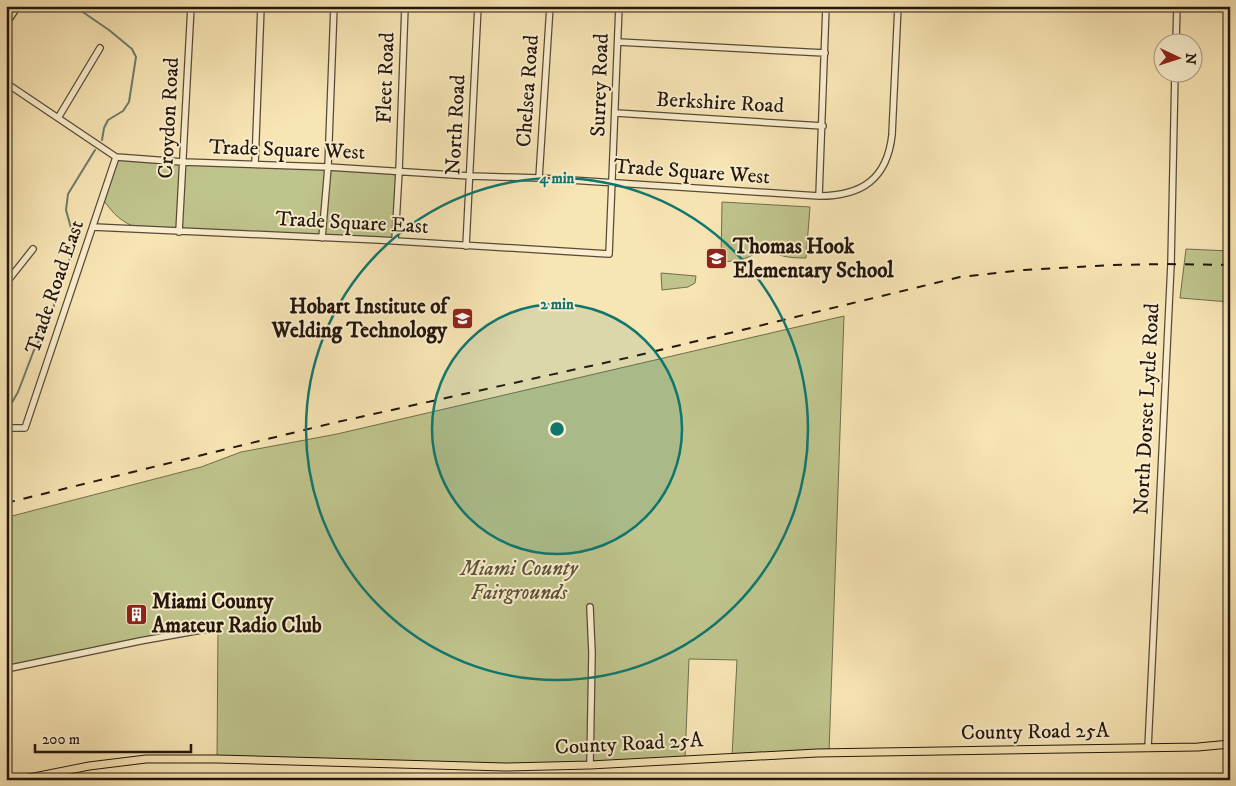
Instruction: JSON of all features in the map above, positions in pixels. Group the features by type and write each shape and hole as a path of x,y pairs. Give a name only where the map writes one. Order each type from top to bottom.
{"main road":[{"path":"6,23 17,6"},
{"name":"County Road 25A","path":"19,780 89,766 146,759 217,759 505,767 590,765 816,753 1198,747 1230,744"}],"street":[{"name":"Croydon Road","path":"179,232 191,6"},
{"path":"255,164 261,6"},
{"path":"322,238 328,167 334,6"},
{"name":"Fleet Road","path":"395,241 405,6"},
{"name":"North Road","path":"466,246 478,6"},
{"name":"Chelsea Road","path":"539,178 550,6"},
{"name":"Surrey Road","path":"609,254 619,6"},
{"path":"819,196 826,6"},
{"name":"Trade Square West","path":"116,157 183,162 328,167 470,176 539,178 612,184 834,196 849,193 864,186 881,171 890,153 898,6"},
{"path":"1176,32 1177,6"},
{"path":"618,42 825,53"},
{"path":"58,118 100,48"},
{"name":"North Dorset Lytle Road","path":"1148,748 1171,256 1175,82"},
{"path":"6,83 116,157"},
{"name":"Berkshire Road","path":"616,113 823,126"},
{"name":"Trade Road East","path":"8,428 25,428 116,157"},
{"name":"Trade Square East","path":"93,227 395,241 609,254"},
{"path":"6,282 33,249"},
{"path":"590,607 592,653 590,765"},
{"path":"6,669 218,627"}],"green space":[{"path":"116,157 399,171 395,241 140,229 118,217 102,198"},
{"path":"722,202 810,207 806,258 784,256 774,253 764,246 755,254 733,261 721,262"},
{"path":"1186,249 1230,251 1230,302 1180,298"},
{"path":"661,273 696,276 695,283 688,287 662,290"},
{"name":"Miami County Fairgrounds","path":"844,316 829,753 732,756 737,660 689,659 685,759 590,765 217,759 218,627 7,669 12,516 201,467 241,452 337,434"}],"shaded area":[{"path":"1230,773 1230,780 1151,780"}],"waterway":[{"path":"74,6 109,30 132,49 136,57 129,102 123,111 108,120 104,128 102,140"},
{"path":"6,413 18,392 34,350 46,328 70,258 72,245 71,228 66,210 68,194 95,150"}],"railway":[{"path":"6,503 333,423 631,357 960,277 1024,270 1112,265 1230,265"}],"place":[{"name":"Thomas Hook Elementary School","path":"717,259"},
{"name":"Hobart Institute of Welding Technology","path":"463,319"},
{"name":"Miami County Amateur Radio Club","path":"136,614"}]}
